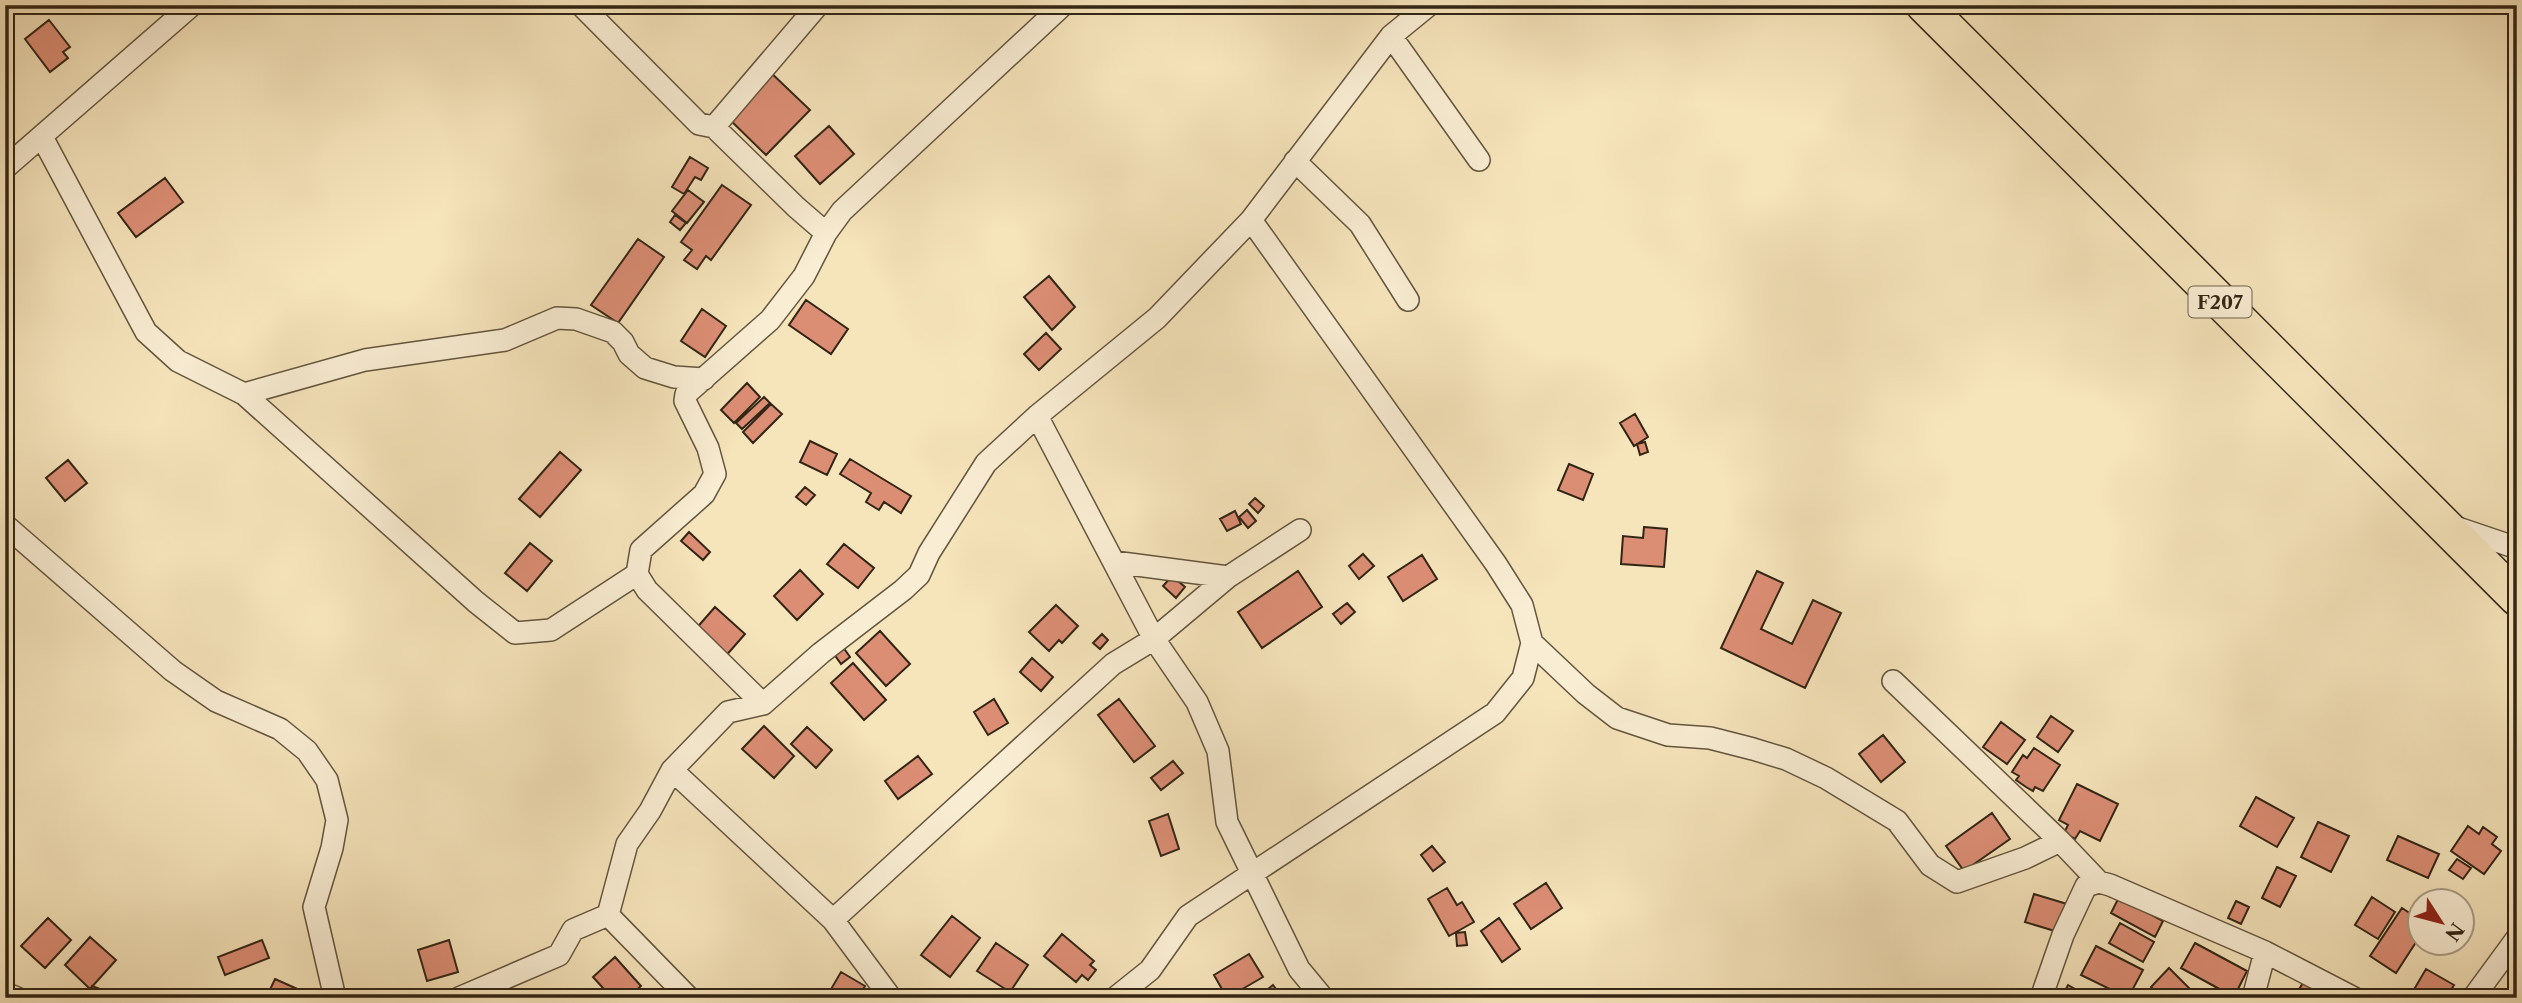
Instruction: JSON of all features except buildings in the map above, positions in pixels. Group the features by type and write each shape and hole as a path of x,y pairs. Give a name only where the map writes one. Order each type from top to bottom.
{"main road":[{"name":"F207","path":"1924,5 2517,598"}],"street":[{"path":"5,168 192,5"},
{"path":"581,5 699,124 714,127 826,233"},
{"path":"714,127 818,5"},
{"path":"763,704 647,590 637,574 641,550 704,494 715,474 708,448 685,401 688,391 770,320 804,276 826,233 842,212 1063,5"},
{"path":"608,915 627,844 650,811 671,770 729,712 763,704 821,653 919,575 929,553 986,463 1037,416 1157,318 1251,220 1391,36 1429,5"},
{"path":"1391,36 1479,160"},
{"path":"43,137 146,332 178,361 244,394 476,602 515,633 551,630 637,574"},
{"path":"1295,161 1360,224 1408,300"},
{"path":"1115,998 1150,970 1188,916 1495,713 1523,678 1532,643 1522,605 1496,564 1251,220"},
{"path":"244,394 365,360 505,340 557,318 576,318 614,332 624,342 629,354 645,368 674,377 704,379"},
{"path":"1037,416 1154,639 1197,702 1218,751 1227,822 1299,969 1323,998"},
{"path":"2442,522 2517,548"},
{"path":"5,525 173,670 216,701 281,729 307,751 327,780 337,820 332,848 314,907 335,998"},
{"path":"833,920 1113,664 1154,639 1228,577 1300,530"},
{"path":"1114,562 1228,577"},
{"path":"1532,643 1586,694 1617,718 1668,735 1710,738 1754,749 1786,759 1826,778 1898,821 1930,865 1957,882 2025,858 2060,841"},
{"path":"1894,681 2099,882 2265,952 2354,998"},
{"path":"671,770 833,920 891,998"},
{"path":"2041,998 2063,935 2086,886 2099,882"},
{"path":"459,998 559,955 573,930 608,915"},
{"path":"608,915 689,998"},
{"path":"2473,998 2517,938"},
{"path":"2253,998 2265,952"},
{"path":"5,993 17,998"}]}
